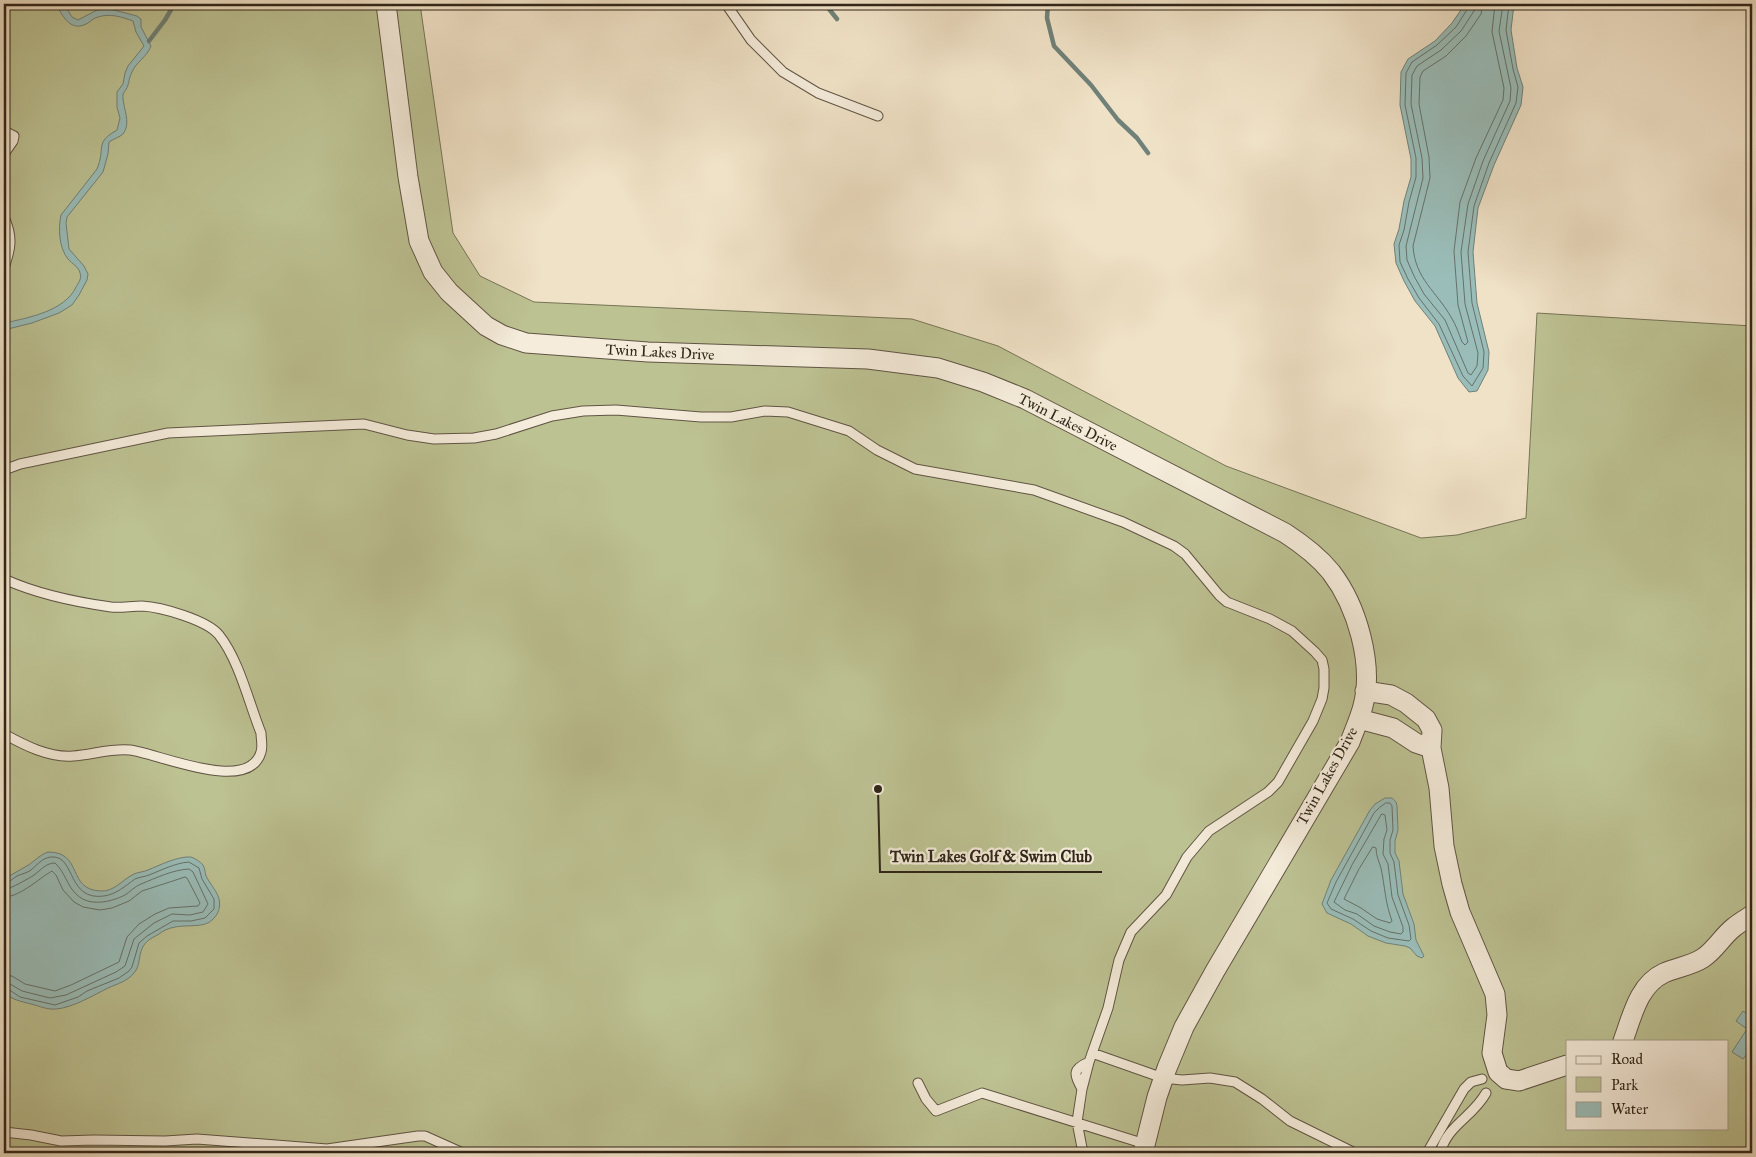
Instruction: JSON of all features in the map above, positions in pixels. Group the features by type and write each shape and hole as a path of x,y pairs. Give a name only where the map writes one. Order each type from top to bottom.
{"street":[{"name":"Twin Lakes Drive","path":"386,4 404,149 419,241 433,272 449,292 486,326 526,343 569,347 748,356 868,359 938,368 1025,399 1284,533 1312,552 1331,572 1340,586 1356,622 1365,662 1363,706 1350,742 1214,971 1184,1027 1163,1078 1144,1149"},
{"path":"1365,691 1398,698 1426,719 1432,730 1431,748 1439,788 1444,846 1452,884 1460,912 1495,994 1497,1015 1492,1053 1495,1067 1501,1077 1519,1081 1566,1066"},
{"path":"1358,719 1393,728 1416,744 1431,748"},
{"path":"1623,1040 1633,1010 1648,985 1662,974 1704,958 1732,928 1752,915"}],"lane":[{"path":"726,4 751,40 783,72 818,93 878,116"},
{"path":"4,139 8,133 14,136 14,141 4,154"},
{"path":"4,217 11,239 10,250 4,268"},
{"path":"4,470 20,464 168,433 364,424 434,440 474,438 496,434 552,416 583,411 616,410 731,417 755,412 777,411 788,412 849,431 877,450 915,469 1034,490 1123,522 1174,546 1185,554 1218,595 1227,602 1270,618 1285,627 1315,652 1322,660 1324,688 1322,699 1313,721 1278,782 1268,792 1209,831 1187,857 1166,895 1131,932 1119,960 1108,1008 1082,1090 1077,1122 1084,1153"},
{"path":"4,580 18,586 66,599 113,607 142,606 160,609 205,624 214,629 232,655 261,733 262,746 258,758 249,767 234,772 179,764 139,751 127,750 71,756 56,755 45,753 4,734"},
{"path":"1091,1058 1163,1078 1182,1080 1210,1078 1235,1082 1262,1099 1290,1121 1355,1153"},
{"path":"1428,1153 1464,1090 1470,1082 1482,1078"},
{"path":"918,1083 926,1099 936,1111 982,1093 1077,1122 1144,1149"},
{"path":"1440,1153 1443,1141 1479,1105 1486,1093"},
{"path":"4,1132 61,1141 165,1141 197,1139 327,1149 425,1136 463,1153"}],"green space":[{"path":"4,4 420,4 453,233 480,276 534,302 912,319 998,346 1226,466 1421,538 1457,535 1526,518 1537,313 1752,326 1752,1153 4,1153"}],"water":[{"path":"56,4 64,4 72,17 78,20 97,10 110,9 137,16 141,19 141,27 151,46 134,68 123,94 127,119 126,129 122,135 109,142 103,172 67,217 69,249 84,266 88,274 87,280 72,305 59,313 32,323 4,330 4,323 24,319 55,308 71,295 79,282 81,277 79,271 68,259 61,244 61,215 97,169 105,138 117,130 120,118 117,107 117,92 123,84 128,66 144,46 136,32 133,21 107,15 97,17 82,26 72,25"},
{"path":"1465,4 1514,4 1511,30 1517,68 1523,87 1521,105 1494,165 1478,208 1473,252 1477,303 1489,352 1488,370 1477,391 1469,392 1458,378 1435,326 1415,301 1404,281 1396,263 1394,244 1411,177 1411,159 1400,105 1401,72 1408,59 1435,41 1452,23"},
{"path":"1385,798 1392,798 1397,806 1398,830 1395,841 1395,853 1399,861 1403,894 1414,924 1416,940 1424,956 1422,958 1417,956 1410,948 1386,943 1368,936 1351,924 1327,913 1322,904 1331,880 1370,810 1375,804"},
{"path":"48,852 67,858 83,884 90,889 101,891 114,887 136,873 175,859 191,857 204,866 206,876 218,896 220,905 214,918 207,923 173,927 145,943 138,966 132,976 83,1001 53,1009 16,1000 4,992 4,879"},
{"path":"1743,1011 1752,1017 1752,1052 1743,1059 1732,1052 1747,1029 1736,1021"}],"waterway":[{"path":"149,41 172,8 184,4"},
{"path":"827,4 837,19"},
{"path":"1048,4 1047,18 1054,46 1091,85 1118,120 1137,138 1148,153"}],"place":[{"name":"Twin Lakes Golf & Swim Club","path":"878,789"}]}
